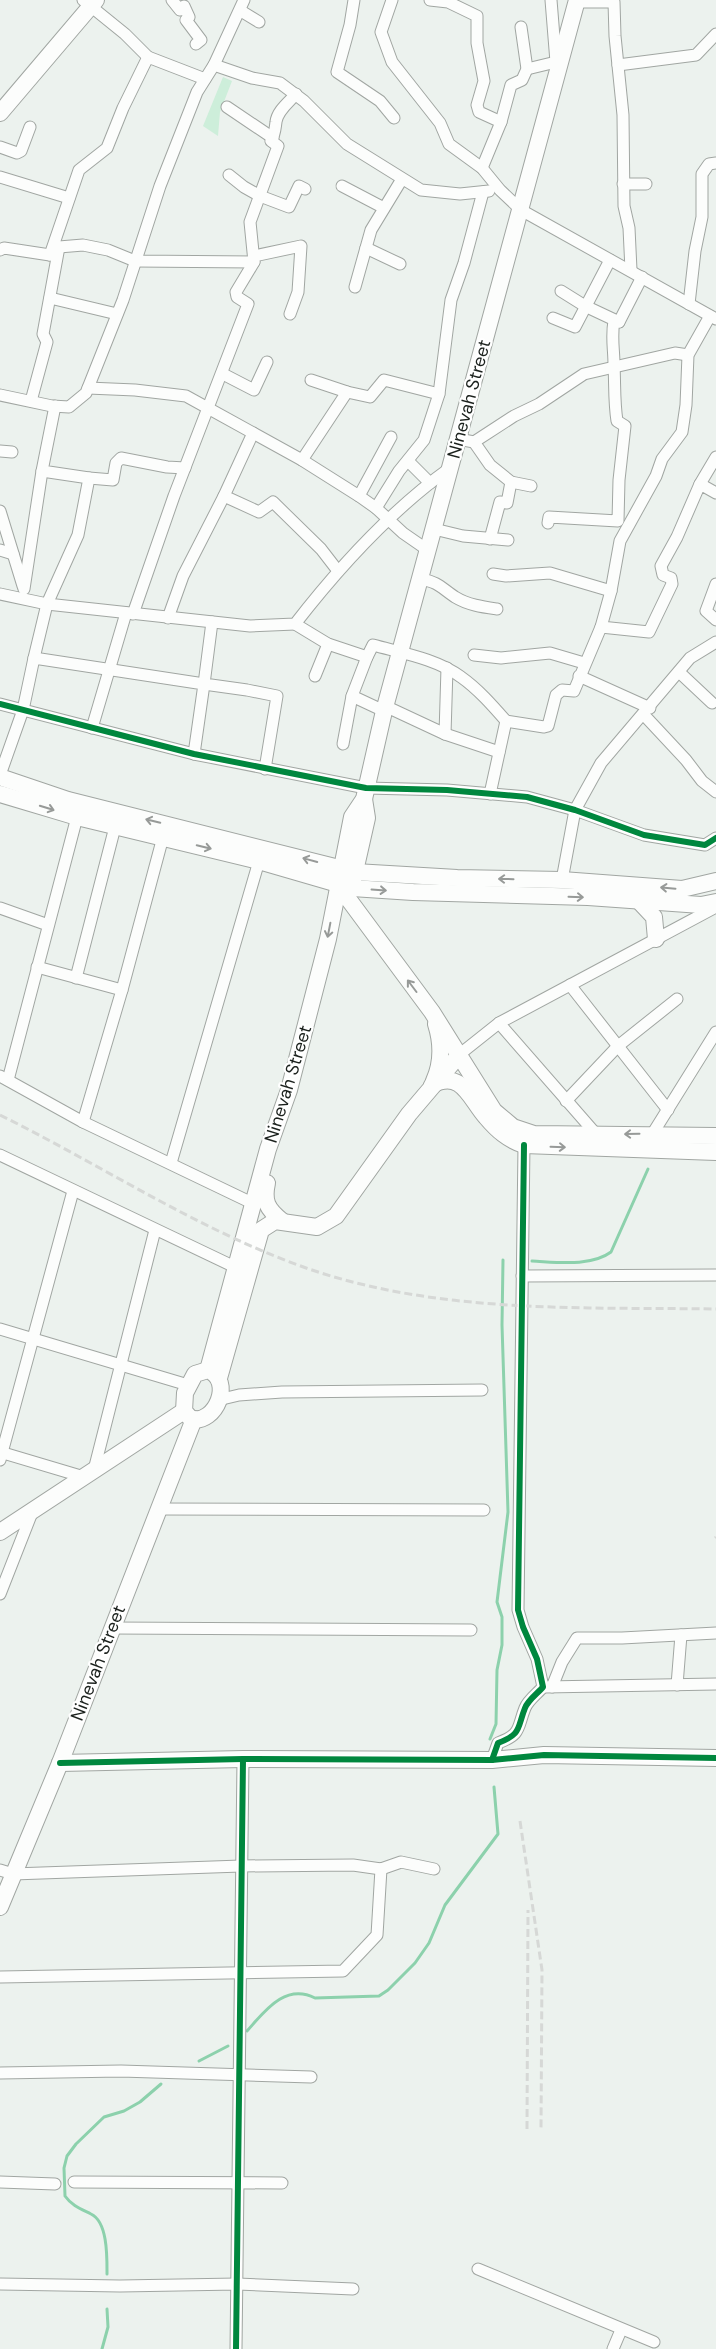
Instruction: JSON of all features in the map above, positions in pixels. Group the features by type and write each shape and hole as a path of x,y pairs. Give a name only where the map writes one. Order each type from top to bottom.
{"main road":[{"name":"Ninevah Street","path":"347,878 352,817 365,794 385,708 451,468 466,441 521,210 558,64 577,1"},
{"path":"0,113 90,2"},
{"path":"0,776 68,800 347,878 384,874 456,885 562,880 682,889 716,881"},
{"path":"0,794 115,827 260,861 347,878 701,905 716,902"},
{"name":"Ninevah Street","path":"214,1374 237,1268 268,1149 274,1137 289,1090 347,878 363,840 367,812 365,794"},
{"path":"363,840 373,862 384,874"},
{"path":"347,878 460,1054 503,1127 534,1134 654,1133 716,1136"},
{"path":"639,900 654,917 656,939"},
{"path":"432,1012 438,1030 441,1049 439,1068 432,1085"},
{"path":"0,1532 89,1473 189,1415 209,1415 218,1400 221,1386 214,1374 258,1235 270,1223 282,1221 317,1227 336,1216 432,1085 460,1054"},
{"path":"432,1085 451,1081 462,1086 481,1111 524,1145 716,1152"},
{"path":"274,1137 274,1152 265,1195 268,1208 282,1221"},
{"path":"189,1415 184,1398 188,1385 195,1374 214,1374"},
{"name":"Ninevah Street","path":"0,1906 6,1872 60,1763 158,1510 189,1415"},
{"path":"60,1763 243,1758 492,1760 544,1756 716,1758"}],"street":[{"path":"172,0 180,10 184,6 189,17 186,20 201,40 196,44"},
{"path":"354,0 350,25 337,72 380,102 394,118"},
{"path":"343,744 352,696 366,658 373,645 447,668 479,691 506,721 548,726 556,695 562,690 574,690 601,627 611,591 620,541 656,476 662,459 682,432 686,405 688,355 713,318 631,270 521,210 500,190 482,168 449,144 440,123 392,62 381,32 392,0"},
{"path":"430,0 448,2 477,16 477,43 484,81 477,105 479,112 501,122"},
{"path":"527,69 558,64 551,0"},
{"path":"577,1 615,1 624,143 623,184 631,270"},
{"path":"90,2 148,57 205,78"},
{"path":"0,395 69,407 86,393 117,314 160,186 197,92 214,65 242,6 259,22"},
{"path":"482,168 501,122 511,85 522,80 527,69 521,27"},
{"path":"618,65 696,55 716,34"},
{"path":"50,255 78,170 107,148 123,108 148,57"},
{"path":"214,65 252,78 280,83 296,94 346,144 421,190 460,194 500,190"},
{"path":"92,728 109,669 129,614 223,374 248,304 237,297 236,292 254,259 250,222 278,146 271,141 280,112 296,94"},
{"path":"227,107 273,138"},
{"path":"0,147 17,154 21,151 30,127"},
{"path":"689,304 695,251 702,217 702,174 709,164 716,163"},
{"path":"230,175 244,187 260,196 289,207 299,186 305,190"},
{"path":"0,177 69,198"},
{"path":"355,287 371,230 402,179"},
{"path":"623,184 646,184"},
{"path":"342,186 384,208"},
{"path":"376,508 399,471 424,440 438,394 451,300 464,263 482,192"},
{"path":"50,255 59,247 83,245 108,250 135,261 254,259 301,246 298,292 290,314"},
{"path":"31,401 47,342 43,334 59,247"},
{"path":"0,250 4,248 50,255"},
{"path":"366,248 400,264"},
{"path":"553,318 575,327 610,260"},
{"path":"619,322 642,277"},
{"path":"561,291 585,306 619,322"},
{"path":"50,298 117,314"},
{"path":"548,523 549,517 618,521 619,480 625,426 617,420 615,410 613,386 615,366 611,335 614,322 619,322"},
{"path":"531,486 511,482 466,441 539,404 584,374 676,353 688,355"},
{"path":"223,374 254,390 267,362"},
{"path":"311,380 347,392 370,397 384,380 438,394"},
{"path":"88,388 135,390 186,396 302,460 359,496 388,518 403,533 429,551"},
{"path":"302,460 347,392"},
{"path":"25,595 42,471 55,406"},
{"path":"168,618 183,576 224,496 253,433"},
{"path":"359,496 391,438"},
{"path":"0,451 12,452"},
{"path":"601,627 649,632 672,584 671,578 664,574 661,566 677,536 700,484 716,457"},
{"path":"42,471 113,480 116,463 121,458 167,467 185,468"},
{"path":"408,461 430,483"},
{"path":"295,624 338,572 388,518 451,468"},
{"path":"0,776 23,710 47,604 78,535 89,478"},
{"path":"490,539 500,502 507,504 511,482"},
{"path":"700,484 716,493"},
{"path":"224,496 259,512 273,502 321,549 338,572"},
{"path":"0,512 25,595"},
{"path":"434,530 508,540"},
{"path":"0,550 13,554"},
{"path":"493,574 506,576 550,573 611,591"},
{"path":"421,579 436,582 456,598 469,604 497,609"},
{"path":"716,584 706,610 716,620"},
{"path":"0,594 25,595 47,604 168,618 250,626 295,624 328,644 366,658"},
{"path":"194,754 212,622"},
{"path":"562,880 575,810 601,763 690,658 716,642"},
{"path":"315,676 328,644"},
{"path":"474,655 501,658 550,653 584,663"},
{"path":"34,658 277,696 265,769"},
{"path":"445,734 447,668"},
{"path":"678,672 712,703"},
{"path":"579,676 647,711 702,780 716,792"},
{"path":"352,696 445,734 498,752"},
{"path":"0,704 194,754 265,769 365,794 490,794 527,797 575,810 644,835 705,845 716,838"},
{"path":"490,794 506,721"},
{"path":"77,817 37,967 4,1078 83,1122 254,1204"},
{"path":"76,978 115,827"},
{"path":"83,1122 122,990 163,837"},
{"path":"171,1163 260,861"},
{"path":"460,1054 499,1023 716,907"},
{"path":"0,908 48,925"},
{"path":"37,967 122,990"},
{"path":"570,985 668,1110"},
{"path":"566,1101 618,1046 677,999"},
{"path":"499,1023 596,1134"},
{"path":"654,1133 715,1035"},
{"path":"524,1145 518,1610 522,1628 548,1687"},
{"path":"0,1155 237,1268"},
{"path":"73,1191 1,1455 89,1473 155,1230"},
{"path":"522,1276 716,1275"},
{"path":"0,1329 120,1363 188,1385"},
{"path":"218,1400 239,1395 282,1392 482,1390"},
{"path":"0,1594 33,1510"},
{"path":"158,1510 484,1510"},
{"path":"111,1628 471,1630"},
{"path":"492,1760 498,1743 510,1739 520,1728 526,1706 548,1687 577,1638 716,1634"},
{"path":"677,1685 681,1635"},
{"path":"548,1687 716,1684"},
{"path":"236,2349 240,1866 243,1758"},
{"path":"6,1872 353,1864 382,1869 401,1862 434,1869"},
{"path":"0,1977 240,1971 343,1971 377,1935 382,1869"},
{"path":"0,2073 122,2071 311,2077"},
{"path":"0,2182 56,2184"},
{"path":"74,2182 282,2183"},
{"path":"478,2269 620,2330 654,2342"},
{"path":"0,2284 120,2286 237,2284 353,2288"},
{"path":"613,2349 620,2330"}],"green space":[{"path":"223,77 232,81 220,112 218,136 203,126"}],"waterway":[{"path":"532,1261 584,1262 603,1257 611,1252 648,1169"},
{"path":"490,1739 496,1724 497,1670 502,1645 502,1617 497,1602 508,1512 502,1325 503,1260"},
{"path":"247,2031 276,2001 294,1994 304,1994 315,1998 379,1996 388,1990 415,1963 429,1943 445,1905 498,1834 494,1787"},
{"path":"199,2061 228,2046"},
{"path":"107,2274 104,2232 101,2224 97,2218 74,2205 65,2196 64,2168 67,2156 76,2144 104,2117 124,2111 140,2102 161,2084"},
{"path":"102,2349 108,2327 107,2309"}],"railway":[{"path":"0,1115 229,1236 309,1269 359,1284 409,1294 511,1305 716,1309"},
{"path":"520,1821 542,1970 541,2129"},
{"path":"527,2129 528,1910"}],"cycle path":[{"path":"0,704 194,754 366,788 447,790 527,797 575,810 644,835 705,845 716,838"},
{"path":"492,1760 498,1743 511,1737 518,1730 526,1705 543,1687 537,1659 518,1610 524,1145"},
{"path":"60,1763 243,1759 492,1760 544,1755 716,1758"},
{"path":"236,2349 243,1759"}]}
